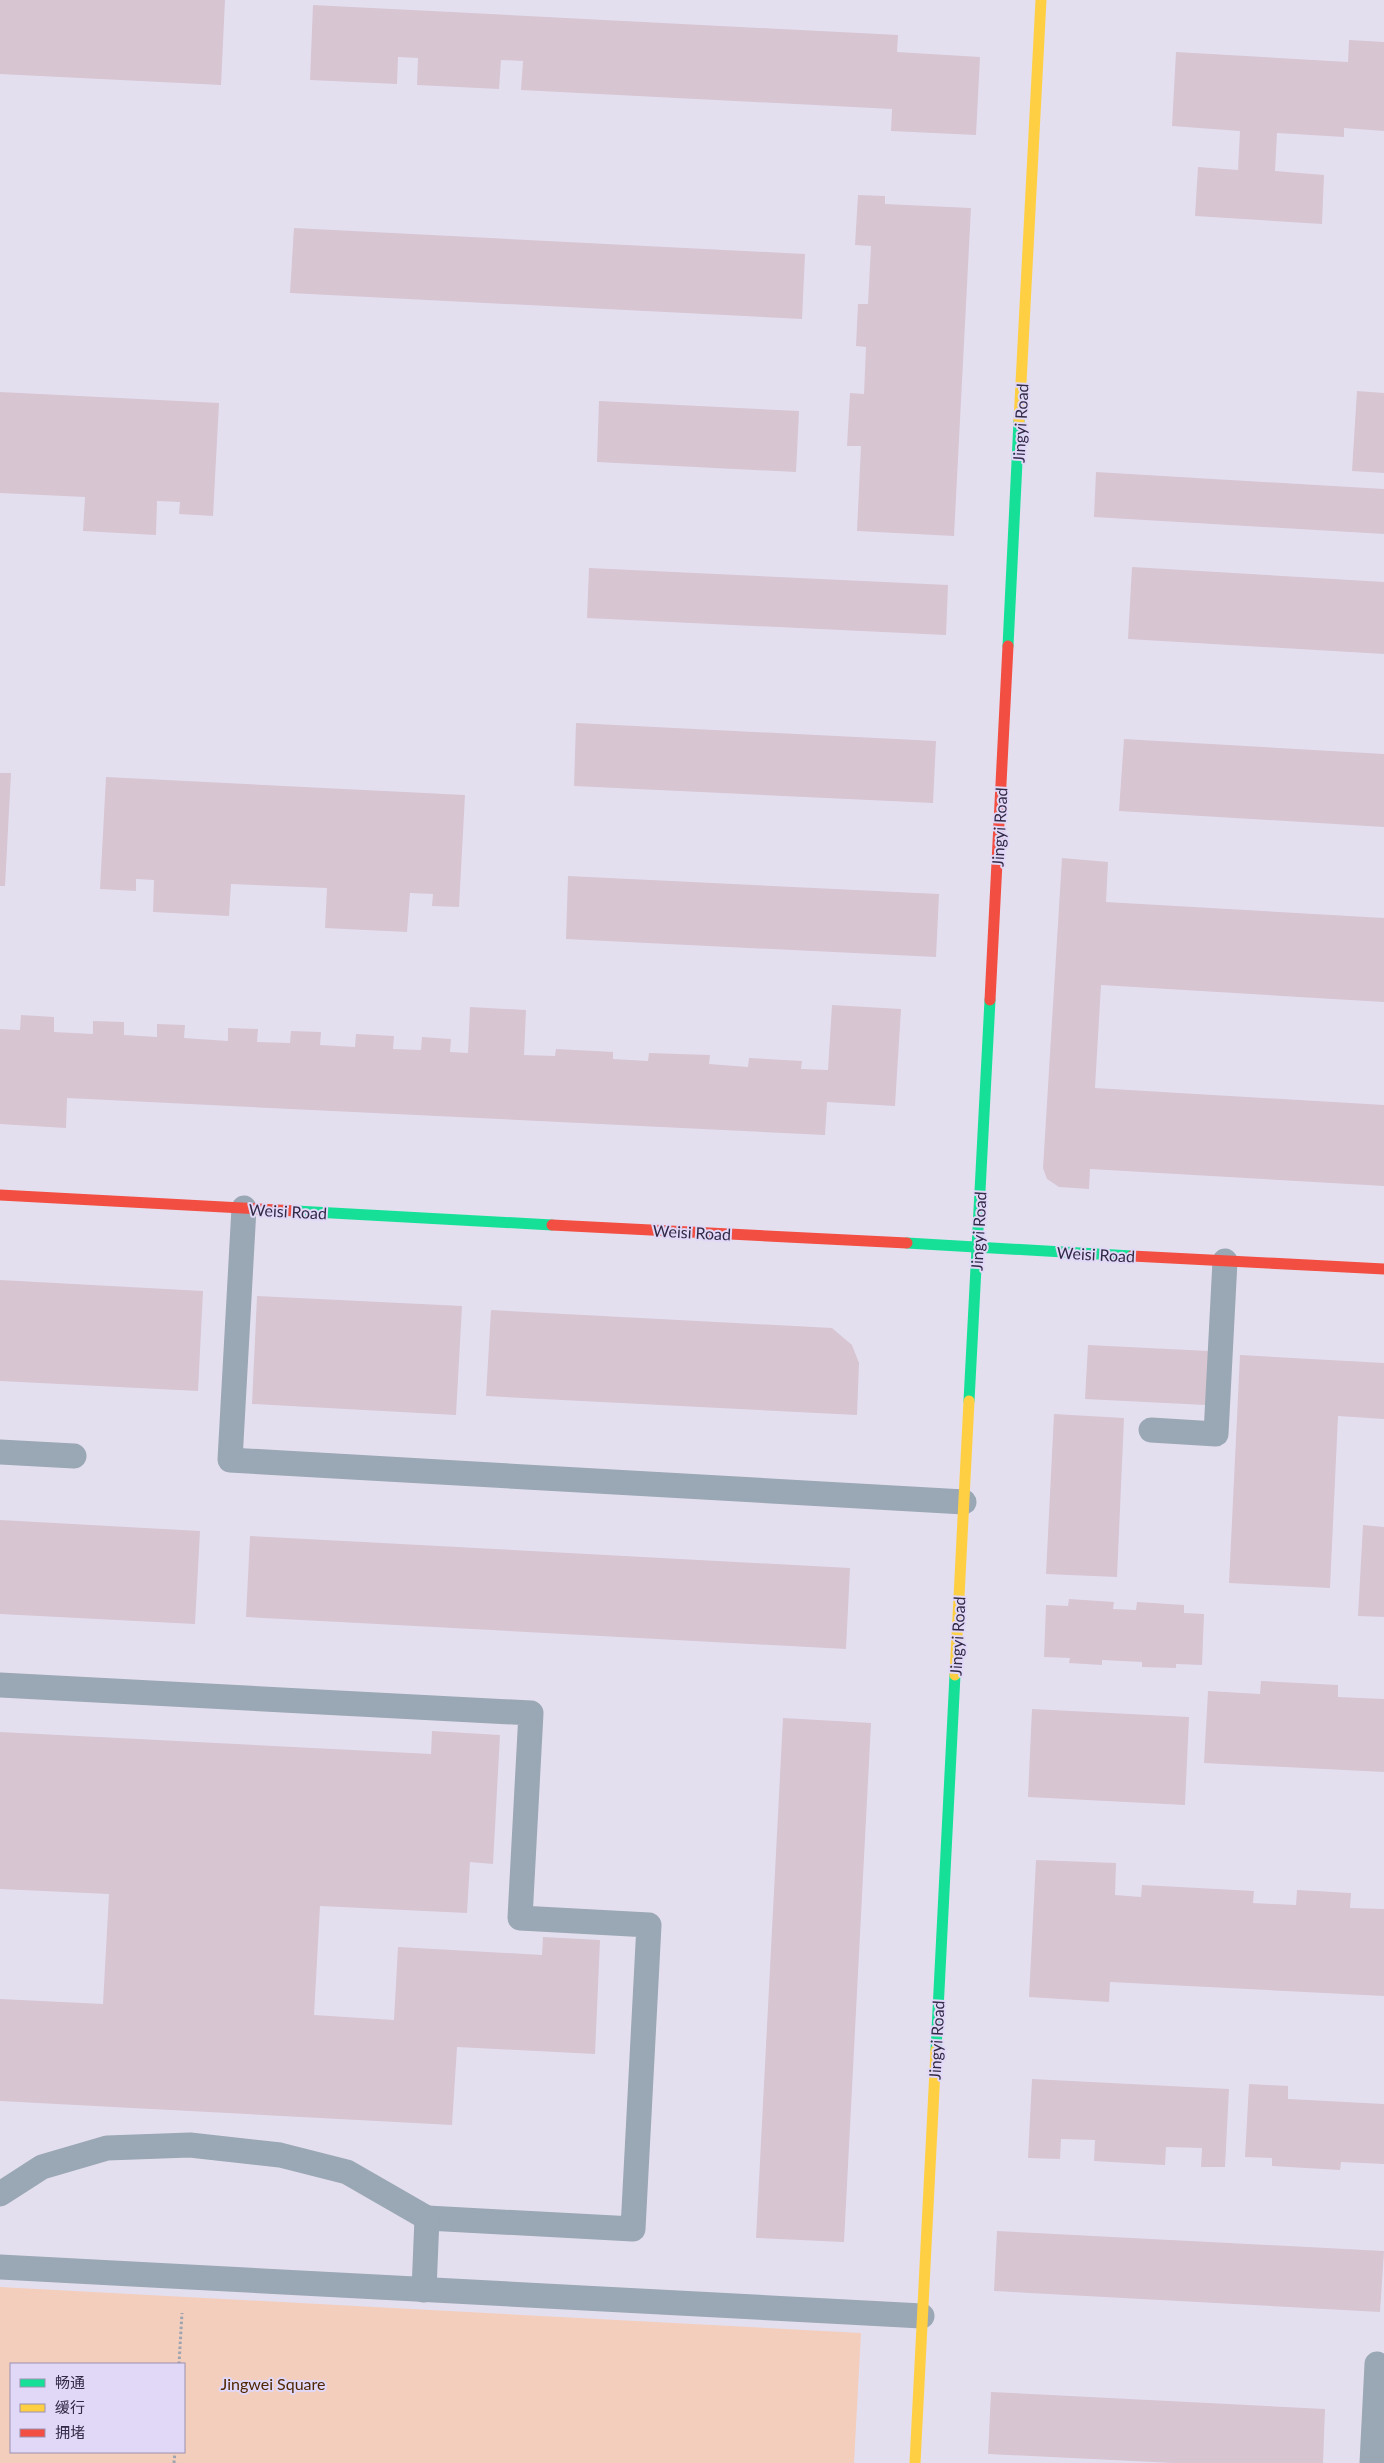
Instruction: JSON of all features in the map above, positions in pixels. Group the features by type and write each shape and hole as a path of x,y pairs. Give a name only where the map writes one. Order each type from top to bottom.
{"street":[{"name":"Jingyi Road","path":"915,2463 1041,0"},
{"name":"Weisi Road","path":"0,1196 1384,1269"}],"lane":[{"path":"244,1208 230,1460 964,1502"},
{"path":"1151,1430 1216,1434 1225,1261"},
{"path":"0,1452 74,1456"},
{"path":"0,1685 531,1713 520,1918 649,1925 633,2228 427,2218 347,2172 280,2155 190,2145 107,2148 42,2167 0,2194"},
{"path":"424,2290 427,2218"},
{"path":"0,2267 922,2316"},
{"path":"1372,2463 1377,2364"}],"path":[{"path":"179,2363 184,2277"}],"green space":[{"name":"Jingwei Square","path":"0,2287 861,2333 854,2463 0,2463"}],"building":[{"path":"0,0 225,0 221,85 0,74"},
{"path":"313,5 898,35 897,52 980,57 976,135 891,131 892,109 521,90 523,61 501,60 499,89 417,85 418,58 398,57 397,84 310,80"},
{"path":"1349,40 1384,42 1384,131 1344,128 1344,137 1277,133 1275,171 1324,175 1322,224 1195,216 1198,167 1238,170 1240,131 1172,126 1176,52 1348,62"},
{"path":"858,195 885,196 885,204 971,208 954,536 857,531 861,446 847,446 850,393 864,394 866,347 856,346 858,304 868,304 871,246 855,245"},
{"path":"294,228 805,254 802,319 290,293"},
{"path":"1357,391 1384,393 1384,473 1352,471"},
{"path":"0,392 219,403 213,516 179,514 180,502 157,501 156,535 83,531 85,497 0,493"},
{"path":"599,401 799,411 796,472 597,462"},
{"path":"1096,472 1384,489 1384,534 1094,517"},
{"path":"1132,567 1384,582 1384,654 1128,639"},
{"path":"589,568 948,585 946,635 587,618"},
{"path":"576,723 936,741 933,803 574,786"},
{"path":"1124,739 1384,754 1384,827 1119,811"},
{"path":"0,773 11,773 5,886 0,886"},
{"path":"106,777 465,795 459,907 432,906 433,894 410,893 407,932 325,928 327,888 231,884 229,916 153,912 154,880 136,879 136,891 100,889"},
{"path":"1062,858 1108,862 1106,902 1384,918 1384,1002 1101,985 1095,1088 1384,1105 1384,1186 1090,1169 1089,1189 1059,1187 1047,1179 1043,1168"},
{"path":"568,876 939,894 936,957 566,939"},
{"path":"832,1005 901,1009 895,1106 827,1102 825,1135 67,1098 66,1128 0,1124 0,1029 20,1030 21,1015 54,1017 54,1032 93,1034 93,1021 124,1022 124,1035 157,1037 157,1024 185,1025 184,1038 228,1041 228,1028 258,1029 257,1042 290,1043 291,1031 321,1032 320,1045 355,1047 356,1034 394,1036 393,1049 421,1050 422,1037 451,1039 450,1052 468,1053 470,1007 526,1010 524,1055 555,1056 556,1049 613,1052 613,1059 648,1061 649,1053 710,1055 709,1064 748,1067 749,1058 802,1061 801,1069 828,1070"},
{"path":"0,1280 203,1291 198,1391 0,1381"},
{"path":"257,1296 462,1306 456,1415 252,1404"},
{"path":"491,1310 832,1328 852,1345 859,1363 857,1415 486,1396"},
{"path":"1088,1345 1209,1351 1206,1405 1085,1399"},
{"path":"1240,1355 1384,1363 1384,1419 1338,1416 1330,1588 1229,1583"},
{"path":"1054,1414 1124,1418 1117,1577 1046,1574"},
{"path":"0,1520 200,1531 195,1624 0,1614"},
{"path":"1363,1525 1384,1527 1384,1617 1358,1616"},
{"path":"250,1536 850,1568 846,1649 246,1617"},
{"path":"1069,1599 1114,1602 1113,1609 1136,1610 1137,1602 1184,1605 1184,1613 1204,1614 1202,1665 1176,1664 1176,1668 1142,1667 1142,1662 1102,1660 1102,1665 1069,1663 1070,1658 1044,1657 1046,1605 1068,1606"},
{"path":"1261,1681 1338,1685 1338,1697 1384,1699 1384,1772 1204,1763 1208,1691 1260,1694"},
{"path":"1032,1709 1189,1717 1185,1805 1028,1797"},
{"path":"783,1718 871,1723 844,2242 756,2238"},
{"path":"432,1731 500,1735 493,1864 470,1862 467,1913 320,1906 314,2015 394,2020 398,1947 542,1955 543,1937 600,1940 595,2054 457,2047 452,2125 0,2101 0,1999 103,2004 109,1894 0,1889 0,1732 431,1754"},
{"path":"1036,1860 1116,1863 1115,1895 1141,1897 1142,1885 1254,1891 1253,1903 1296,1905 1297,1890 1351,1893 1350,1908 1384,1909 1384,1996 1110,1982 1109,2002 1029,1997"},
{"path":"1032,2079 1229,2089 1225,2167 1201,2167 1202,2148 1166,2147 1165,2165 1094,2161 1095,2140 1061,2139 1060,2159 1028,2158"},
{"path":"1249,2084 1288,2086 1288,2099 1384,2104 1384,2164 1341,2162 1340,2170 1272,2166 1272,2158 1245,2157"},
{"path":"997,2231 1384,2251 1380,2312 994,2291"},
{"path":"991,2392 1325,2409 1323,2463 1174,2463 988,2454"}],"traffic: fast":[{"path":"1008,646 1019,421"},
{"path":"969,1401 990,1000"},
{"path":"296,1211 552,1225"},
{"path":"907,1243 1132,1256"},
{"path":"936,2050 955,1675"}],"traffic: slow":[{"path":"1019,421 1041,0"},
{"path":"955,1675 969,1401"},
{"path":"915,2463 936,2050"}],"traffic: jam":[{"path":"990,1000 1008,646"},
{"path":"0,1195 296,1211"},
{"path":"552,1225 907,1243"},
{"path":"1132,1256 1384,1269"}]}
